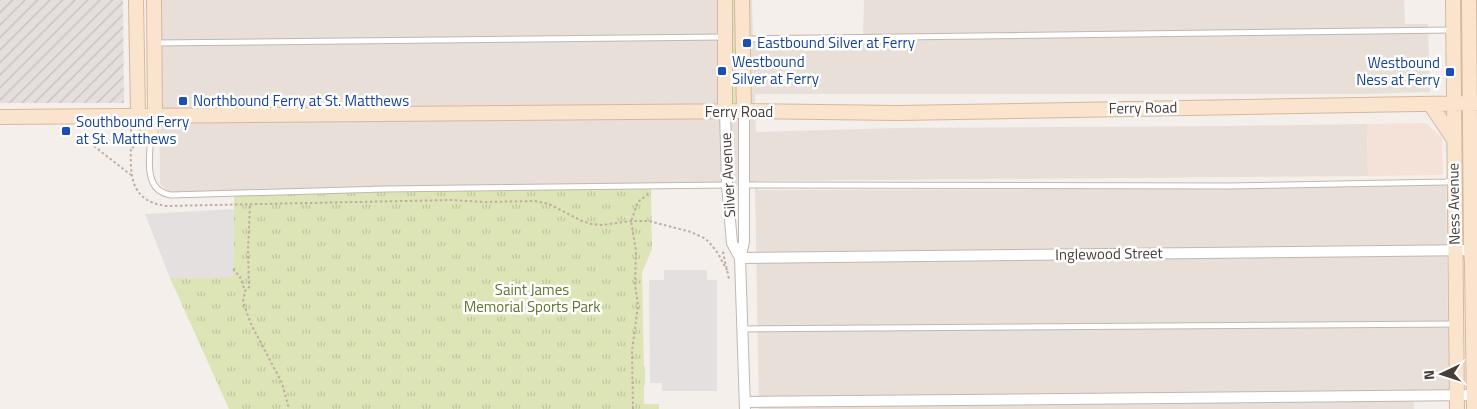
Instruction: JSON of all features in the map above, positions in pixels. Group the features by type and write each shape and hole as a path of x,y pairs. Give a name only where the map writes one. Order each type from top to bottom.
{"main road":[{"path":"136,0 138,115 151,133"},
{"path":"151,133 155,116 154,0"},
{"name":"Silver Avenue","path":"725,0 725,112"},
{"name":"Silver Avenue","path":"742,0 744,112"},
{"name":"Ness Avenue","path":"1453,0 1457,402"},
{"name":"Ness Avenue","path":"1469,0 1474,30 1475,400"},
{"name":"Ferry Road","path":"0,117 725,112 898,113 1474,103"},
{"path":"1430,104 1453,138"}],"street":[{"name":"Silver Avenue","path":"725,112 727,185 732,243 740,258"},
{"name":"Silver Avenue","path":"744,112 744,242 740,258 745,405"},
{"name":"Inglewood Street","path":"740,258 1474,250"},
{"path":"745,405 1457,402 1475,400"}],"lane":[{"path":"743,38 1453,30"},
{"path":"154,43 725,38"},
{"path":"151,133 150,174 152,181 160,192 171,195 727,185"},
{"path":"744,185 1230,186 1446,182 1454,180"},
{"path":"743,330 1456,324"}],"path":[{"path":"132,148 131,128 138,115"},
{"path":"90,143 132,176"},
{"path":"633,409 632,351 638,304 635,284 636,250 631,221 638,202 659,187"},
{"path":"245,291 249,287 250,205 452,200 485,202 529,201 549,204 591,224 602,225 631,221 656,222 698,234 709,242 727,270"},
{"path":"233,269 240,277 245,291 243,302 251,324 282,384 289,409"}],"shaded area":[{"path":"0,0 123,0 124,103 0,103"},
{"path":"159,0 752,0 753,35 863,34 864,0 1404,0 1405,24 1428,24 1430,92 1366,94 755,94 756,132 899,128 1367,124 1368,176 757,181 758,190 1076,189 1446,182 1449,396 1414,396 1414,409 759,409 755,185 171,195 160,184"},
{"path":"1426,123 1442,138 1443,175 1368,176 1367,124"},
{"path":"234,209 233,277 170,278 145,214"},
{"path":"664,270 707,270 707,280 717,280 717,391 662,391 662,383 650,383 649,280 664,280"}],"green space":[{"path":"725,0 742,0 744,112 725,111"},
{"name":"Saint James Memorial Sports Park","path":"651,187 652,249 642,273 645,367 644,404 659,404 659,409 229,409 170,278 233,277 234,197 237,193"}],"place":[{"name":"Eastbound Silver at Ferry","path":"747,43"},
{"name":"Westbound Silver at Ferry","path":"722,71"},
{"name":"Westbound Ness at Ferry","path":"1450,72"},
{"name":"Northbound Ferry at St. Matthews","path":"183,101"},
{"name":"Southbound Ferry at St. Matthews","path":"66,131"}]}
